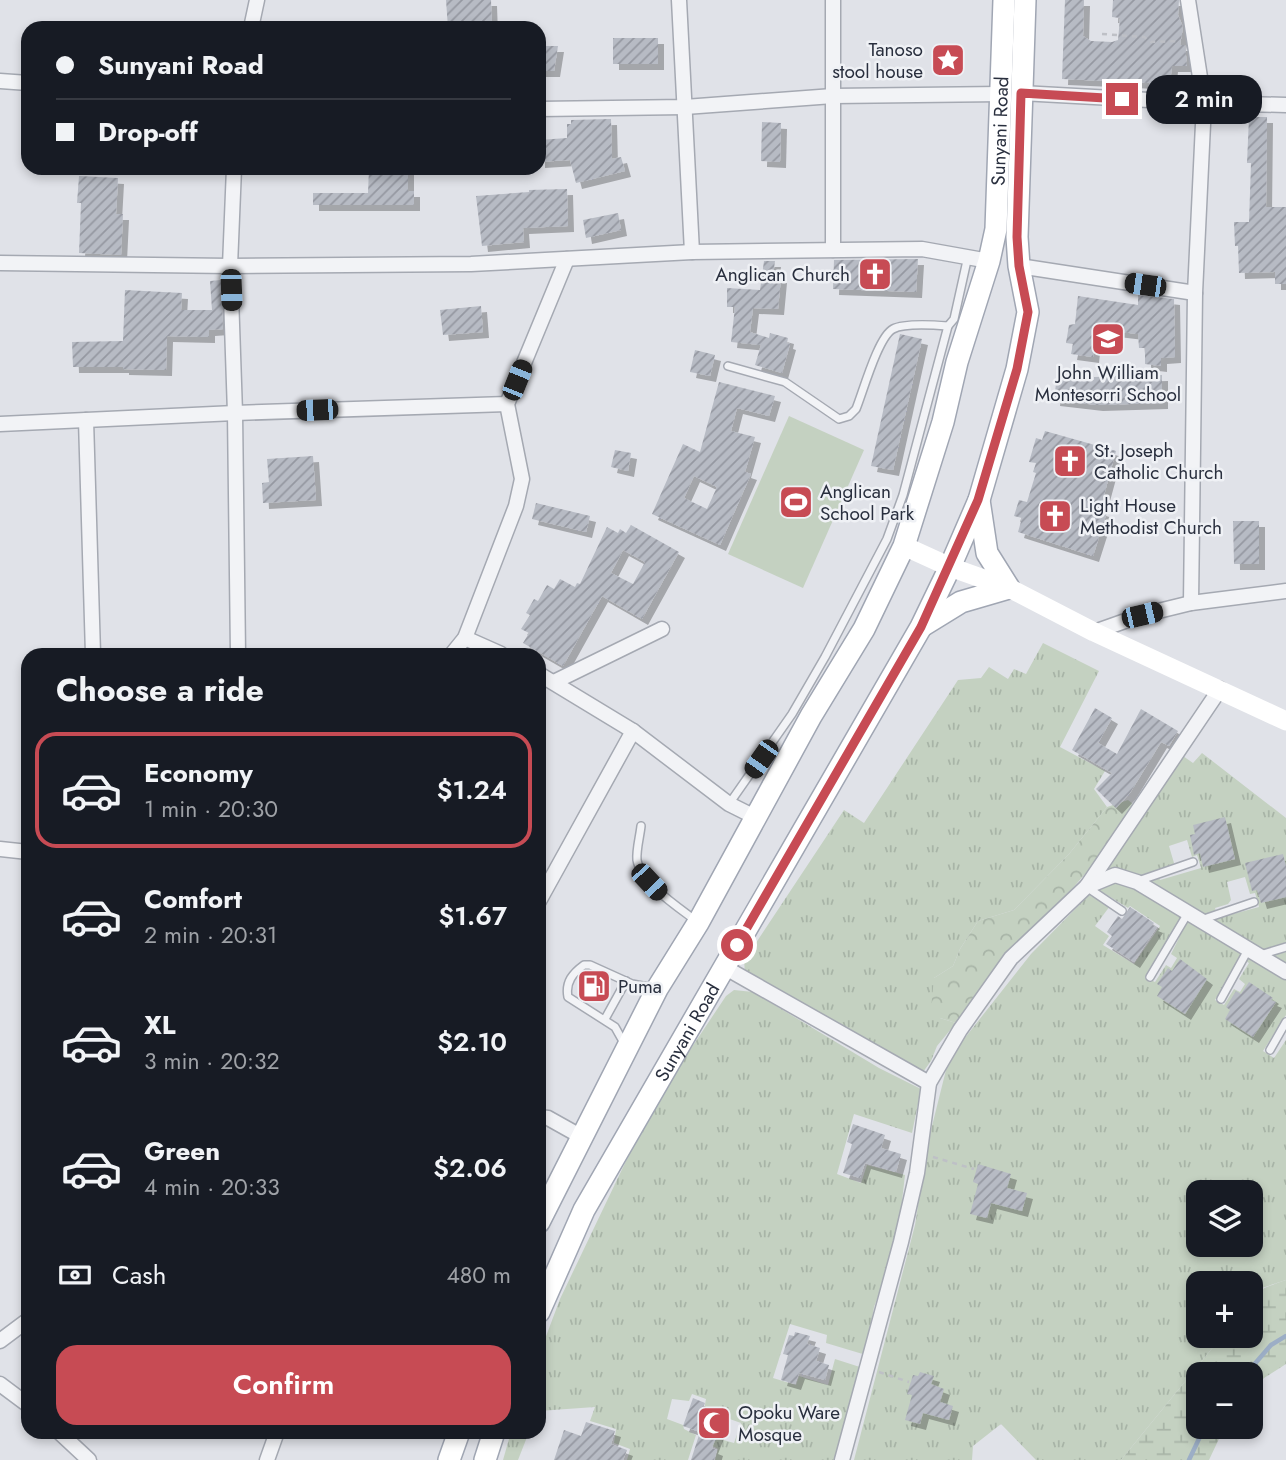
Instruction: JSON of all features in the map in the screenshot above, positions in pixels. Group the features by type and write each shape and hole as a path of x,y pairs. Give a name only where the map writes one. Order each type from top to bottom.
{"main road":[{"name":"Sunyani Road","path":"546,1296 584,1210 921,627 978,500 1017,369 1028,312 1019,266 1004,0"},
{"name":"Sunyani Road","path":"546,1208 657,989 698,923 810,716 864,629 904,546 943,422 979,258 996,229 1025,0"},
{"path":"921,627 961,602 1009,588 987,553 978,500"},
{"path":"449,1460 456,1439"},
{"path":"485,1460 492,1439"}],"street":[{"path":"252,21 257,0"},
{"path":"679,0 692,252"},
{"path":"833,0 834,250"},
{"path":"1188,0 1204,103 1195,293 1191,603"},
{"path":"0,81 21,82"},
{"path":"546,109 685,107 833,96 1011,94 1286,105"},
{"path":"234,175 230,266 236,413 238,648"},
{"path":"0,263 230,266 471,264 692,252 922,249 979,258"},
{"path":"456,648 464,638 516,506 522,479 507,404 567,259"},
{"path":"1019,266 1195,293"},
{"path":"0,424 507,404"},
{"path":"86,420 93,648"},
{"path":"904,546 950,567 1009,588 1094,632 1220,688 1286,721"},
{"path":"1094,632 1142,615 1191,603 1286,591"},
{"path":"554,682 662,629"},
{"path":"464,638 487,648"},
{"path":"546,678 633,731 729,804 755,817"},
{"path":"842,1460 901,1242 919,1153 929,1083 960,1030 1011,958 1086,887 1220,688"},
{"path":"546,888 633,731"},
{"path":"0,849 21,851"},
{"path":"1086,887 1115,875 1138,882 1286,972"},
{"path":"724,968 929,1083"},
{"path":"546,1118 582,1137"},
{"path":"0,1341 21,1325"},
{"path":"0,1384 21,1400"},
{"path":"66,1439 89,1460"},
{"path":"267,1460 274,1439"}],"lane":[{"path":"729,804 792,714 887,539 906,483 948,326 954,320 979,258"},
{"path":"728,366 785,382 839,419 856,410 880,346 890,330 901,326 948,326"},
{"path":"641,826 637,861 649,882 661,895 698,923"},
{"path":"1138,882 1194,862"},
{"path":"1086,887 1122,911"},
{"path":"1150,976 1194,917 1254,902"},
{"path":"1221,999 1254,952 1286,947"},
{"path":"626,1047 621,1034 605,1019 568,996 566,989 570,979 584,965 590,965 626,982 657,989"},
{"path":"605,1019 626,982"},
{"path":"1270,1050 1286,1022"}],"path":[{"path":"1102,34 1144,37 1151,42 1169,43 1193,38"},
{"path":"919,1153 974,1169"},
{"path":"867,1368 909,1382"}],"green space":[{"name":"Anglican School Park","path":"789,416 864,450 803,588 728,554"},
{"path":"1043,643 1099,671 1060,747 1105,771 1094,789 1107,807 1069,854 1014,910 978,921 960,949 953,966 934,978 940,1018 956,1023 937,1046 923,1072 745,972 744,961 844,810 864,823 958,680 981,678 989,667 1008,679 1014,669 1026,674"},
{"path":"1202,753 1286,818 1286,944 1273,949 1275,954 1286,952 1286,1015 1263,1051 1274,1058 1286,1040 1286,1280 1263,1288 1263,1271 1186,1271 1186,1348 1212,1348 1201,1362 1186,1362 1186,1380 1121,1460 1036,1460 1001,1424 973,1446 972,1460 854,1460 915,1225 928,1142 946,1070 964,1039 1031,954 1089,895 1110,906 1095,926 1109,936 1103,945 1134,964 1160,926 1099,890 1104,884 1099,875 1183,756 1193,763","holes":["1187,840 1192,857 1197,855 1201,868 1160,880 1157,870 1174,863 1169,846","1245,877 1250,894 1255,893 1259,907 1218,918 1215,908 1228,904 1231,900 1227,882","1172,934 1179,938 1171,954 1177,958 1171,968 1166,965 1155,982 1145,977","1240,958 1249,963 1239,979 1245,984 1240,992 1234,989 1224,1005 1215,1000"]},
{"path":"1128,800 1137,807 1105,851 1025,937 956,1023 940,1018 931,1009 934,978 953,966 960,949 978,921 1014,910 1069,854 1107,807"},
{"path":"734,990 753,992 879,1068 921,1089 912,1133 854,1114 837,1174 861,1183 867,1165 905,1175 897,1244 874,1307 866,1355 826,1343 827,1335 790,1324 773,1378 796,1385 799,1376 828,1385 835,1359 863,1368 835,1460 715,1460 718,1449 711,1445 713,1437 734,1443 741,1423 704,1410 706,1399 692,1394 689,1401 672,1399 667,1419 683,1425 684,1429 696,1435 688,1460 627,1460 630,1449 614,1443 616,1429 590,1421 595,1407 546,1410 546,1336 560,1299 637,1138 680,1065 726,996"},
{"path":"1286,1280 1286,1364 1263,1379 1263,1362 1201,1362 1212,1348 1263,1348 1263,1289"},
{"path":"1186,1380 1186,1439 1219,1439 1209,1460 1121,1460"},
{"path":"509,1439 526,1439 518,1460 503,1460"}],"building":[{"path":"446,0 491,0 492,21 448,21"},
{"path":"1065,0 1084,0 1083,36 1091,41 1112,42 1118,40 1120,18 1112,17 1113,0 1179,0 1178,15 1183,27 1180,45 1185,45 1187,66 1172,66 1169,91 1149,90 1150,83 1062,79"},
{"path":"613,38 658,38 658,64 613,64"},
{"path":"546,46 558,46 554,71 546,71"},
{"path":"1249,117 1267,117 1266,207 1286,207 1286,284 1275,284 1275,272 1239,273 1234,222 1249,222"},
{"path":"611,119 612,159 621,157 625,171 576,183 570,160 546,162 546,140 567,138 567,124 571,124 571,120"},
{"path":"762,122 781,123 780,162 761,161"},
{"path":"369,175 408,175 408,191 414,191 414,205 313,205 313,193 368,193"},
{"path":"79,176 118,178 116,214 123,214 121,255 79,253"},
{"path":"567,189 568,226 523,228 524,242 482,246 476,196"},
{"path":"618,213 621,230 586,238 583,220"},
{"name":"Anglican Church","path":"918,259 916,292 833,289 834,260"},
{"path":"764,261 775,261 773,276 781,277 778,309 753,308 750,332 769,338 770,333 788,338 787,343 790,344 782,373 755,365 761,345 731,342 735,307 727,307 727,288 760,290"},
{"path":"221,280 223,329 209,330 209,337 167,336 166,370 73,367 72,342 123,341 125,290 182,293 181,310 212,310 210,281"},
{"path":"1138,295 1174,299 1175,357 1161,358 1161,366 1145,364 1145,348 1139,348 1138,334 1096,329 1093,357 1071,354 1073,344 1066,343 1069,325 1075,324 1078,296 1138,305"},
{"path":"481,306 483,332 443,335 440,310"},
{"path":"900,334 922,339 893,470 871,466"},
{"path":"695,350 715,355 710,376 690,372"},
{"path":"1057,375 1094,380 1094,377 1162,375 1162,403 1097,405 1054,400"},
{"path":"719,382 775,396 769,416 737,408 731,431 755,437 745,472 751,474 720,545 652,514 683,444 700,452","holes":["694,476 717,487 707,509 684,498"]},
{"path":"1045,431 1116,451 1100,510 1107,512 1093,556 1018,532 1022,518 1014,516 1019,500 1027,502 1036,473 1033,472 1036,463 1029,462 1036,438 1042,440"},
{"path":"615,450 631,453 628,471 611,467"},
{"path":"313,456 316,500 263,503 262,483 269,482 267,459"},
{"path":"536,503 590,516 586,532 532,519"},
{"path":"1233,521 1259,521 1259,564 1234,564"},
{"path":"631,525 679,552 642,619 602,596 563,666 546,656 546,648 532,648 523,643 529,633 521,629 530,615 526,613 534,599 538,601 547,585 554,589 560,579 575,587 577,583 580,584 607,527 618,533 620,529 626,533","holes":["623,550 645,562 633,584 611,573"]},
{"path":"1095,708 1112,718 1098,743 1117,754 1141,709 1178,731 1169,746 1161,742 1130,793 1116,808 1096,789 1112,773 1072,750"},
{"path":"1225,817 1235,859 1203,867 1200,853 1194,855 1190,835 1195,834 1193,825"},
{"path":"1283,854 1286,866 1286,897 1261,903 1257,890 1252,891 1245,863"},
{"path":"1130,907 1157,927 1134,962 1106,944 1112,936 1107,932 1118,916 1122,919"},
{"path":"1180,959 1207,979 1185,1014 1157,996 1162,987 1157,984 1168,968 1172,971"},
{"path":"1249,982 1276,1002 1253,1037 1225,1019 1230,1010 1226,1007 1236,991 1241,994"},
{"path":"853,1124 885,1135 881,1148 901,1154 896,1172 865,1163 860,1178 843,1173 852,1144 847,1142"},
{"path":"978,1164 1011,1174 1007,1188 1027,1193 1022,1211 991,1203 987,1218 970,1214 978,1184 973,1182"},
{"path":"795,1332 810,1336 807,1344 820,1348 816,1361 829,1365 825,1380 799,1373 795,1384 781,1380 788,1355 783,1354 789,1335 794,1336"},
{"path":"920,1372 934,1376 931,1384 944,1389 940,1402 953,1406 949,1420 923,1413 920,1424 905,1420 912,1395 907,1394 913,1375 918,1376"},
{"path":"693,1398 705,1403 702,1410 724,1417 712,1448 717,1450 714,1460 691,1460 700,1432 683,1426"},
{"path":"586,1422 615,1431 611,1444 627,1450 623,1460 554,1460 564,1430 581,1436"}],"waterway":[{"path":"1256,1362 1271,1345 1286,1336"},
{"path":"1189,1460 1199,1439"}],"place":[{"name":"Tanoso stool house","path":"948,60"},
{"name":"Anglican Church","path":"875,274"},
{"name":"John William Montesorri School","path":"1108,339"},
{"name":"St. Joseph Catholic Church","path":"1070,461"},
{"name":"Anglican School Park","path":"796,502"},
{"name":"Light House Methodist Church","path":"1055,516"},
{"name":"Puma","path":"594,986"},
{"name":"Opoku Ware Mosque","path":"714,1423"}],"route":[{"path":"737,945 921,627 978,500 1017,369 1028,312 1019,266 1017,237 1021,93 1122,99"}]}
